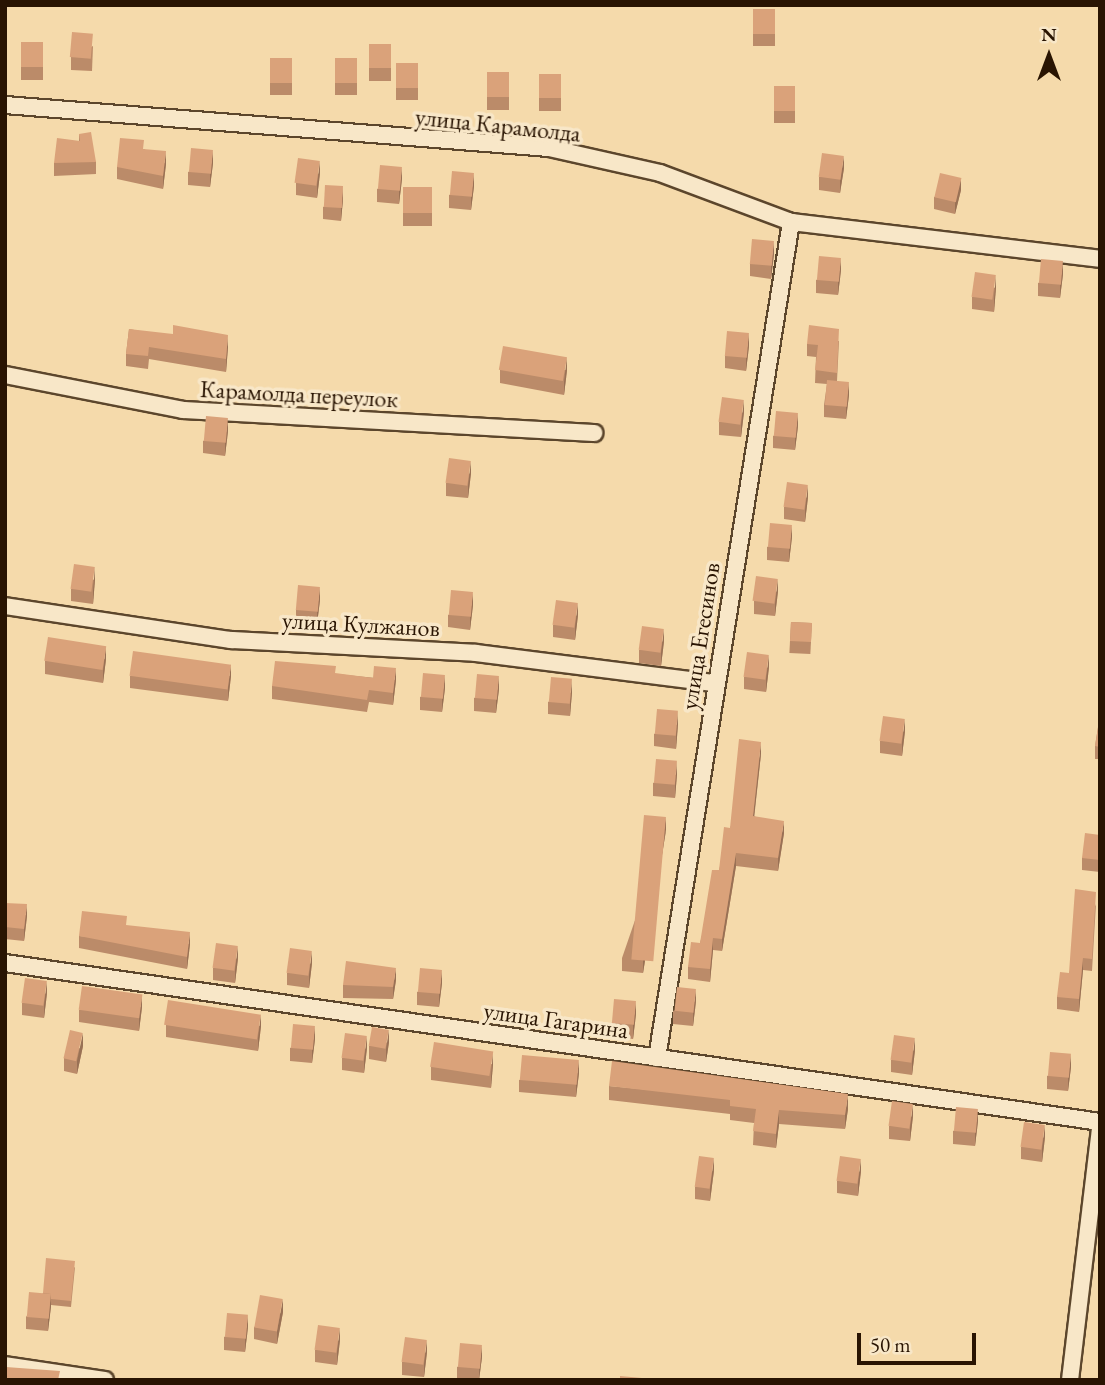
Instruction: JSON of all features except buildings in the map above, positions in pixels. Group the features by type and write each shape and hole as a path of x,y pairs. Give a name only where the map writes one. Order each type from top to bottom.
{"street":[{"name":"улица Карамолда","path":"5,105 549,148 660,173 791,222 1100,260"},
{"name":"улица Егесинов","path":"657,1058 791,222"},
{"name":"Карамолда переулок","path":"5,375 183,410 594,433"},
{"name":"улица Кулжанов","path":"5,606 231,640 476,653 715,683"},
{"name":"улица Гагарина","path":"5,963 1100,1125"},
{"path":"1070,1380 1100,1125"},
{"path":"5,1365 105,1380"}]}
